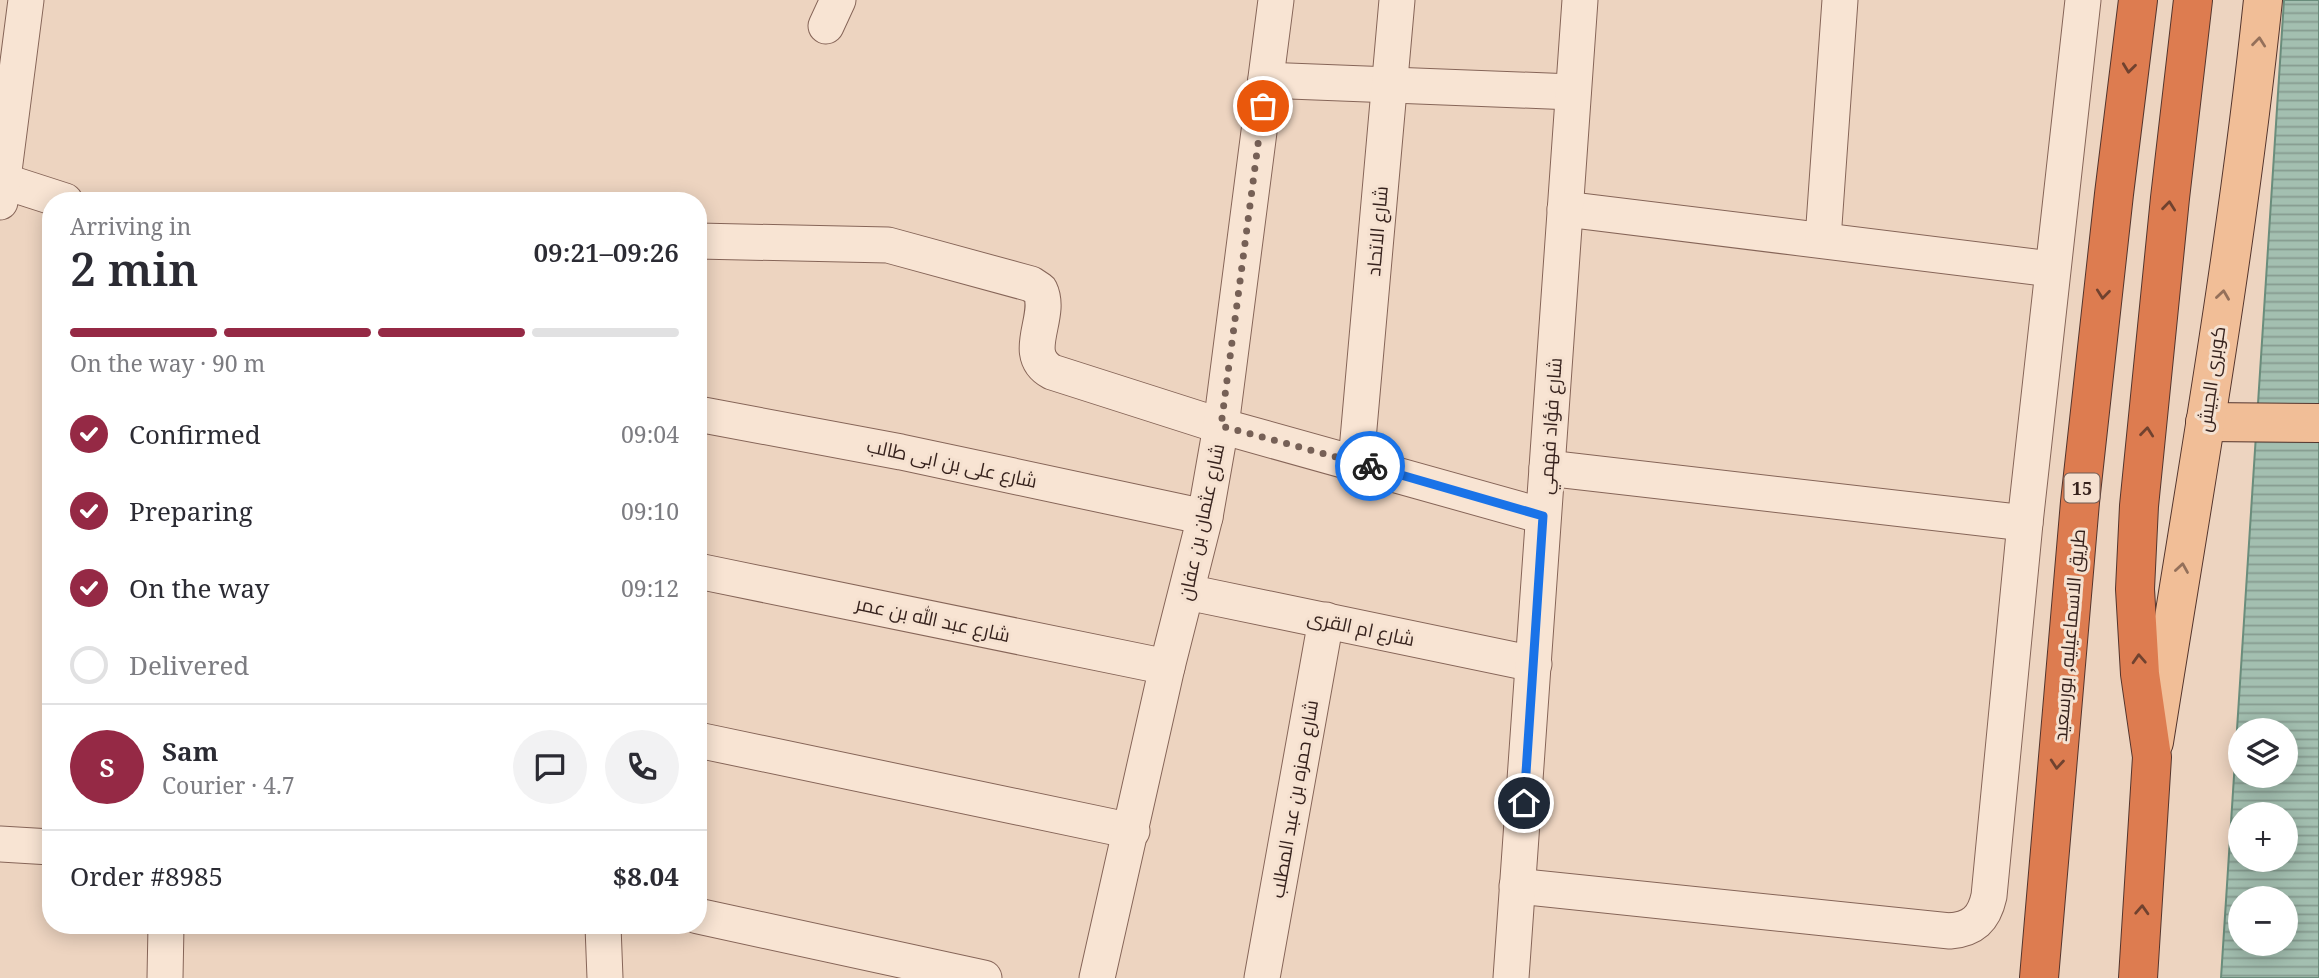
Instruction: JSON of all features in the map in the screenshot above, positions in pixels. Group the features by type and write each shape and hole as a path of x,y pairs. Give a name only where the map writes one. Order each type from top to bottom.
{"highway":[{"name":"طريق الاسماعيليه, بورسعيد","path":"2039,978 2080,502 2113,194 2138,0"},
{"path":"2138,978 2152,757 2140,674 2135,589 2139,506 2193,0"}],"main road":[{"name":"كوبرى الجيش","path":"2152,757 2205,422 2254,84 2263,0"},
{"path":"2205,422 2319,423"}],"street":[{"path":"26,0 1,187 42,196"},
{"name":"شارع عثمان بن عفان","path":"1097,978 1167,667 1205,517 1221,426 1276,0"},
{"name":"شارع الاتحاد","path":"1356,462 1397,0"},
{"name":"شارع فؤاد فهمي","path":"1511,978 1580,0"},
{"path":"1823,239 1840,0"},
{"path":"1517,886 1950,931 1972,926 1981,918 1987,908 1989,896 2025,523 2083,0"},
{"path":"1266,80 1573,92"},
{"path":"1565,209 2052,269"},
{"path":"707,241 888,245 1031,284 1040,290 1043,297 1044,307 1036,351 1045,368 1221,426 1543,516"},
{"name":"شارع على بن ابى طالب","path":"707,416 927,457 1205,517"},
{"path":"1547,468 2025,523"},
{"name":"شارع عبد الله بن عمر","path":"707,573 1167,667"},
{"name":"شارع ام القرى","path":"1187,592 1534,664"},
{"name":"شارع حمزه بن عبد المطلب","path":"1262,978 1326,620"},
{"path":"707,742 1132,831"},
{"path":"0,844 42,846"},
{"path":"707,918 927,971 984,978"},
{"path":"165,978 166,934"},
{"path":"603,934 605,978"}],"shaded area":[{"path":"2284,0 2319,0 2319,978 2221,978 2228,869 2228,872 2298,872 2298,802 2232,802 2233,788 2298,788 2298,718 2238,718"}],"way so far":[{"path":"1263,106 1221,426 1370,466"}],"route":[{"path":"1370,466 1543,516 1524,803"}]}
